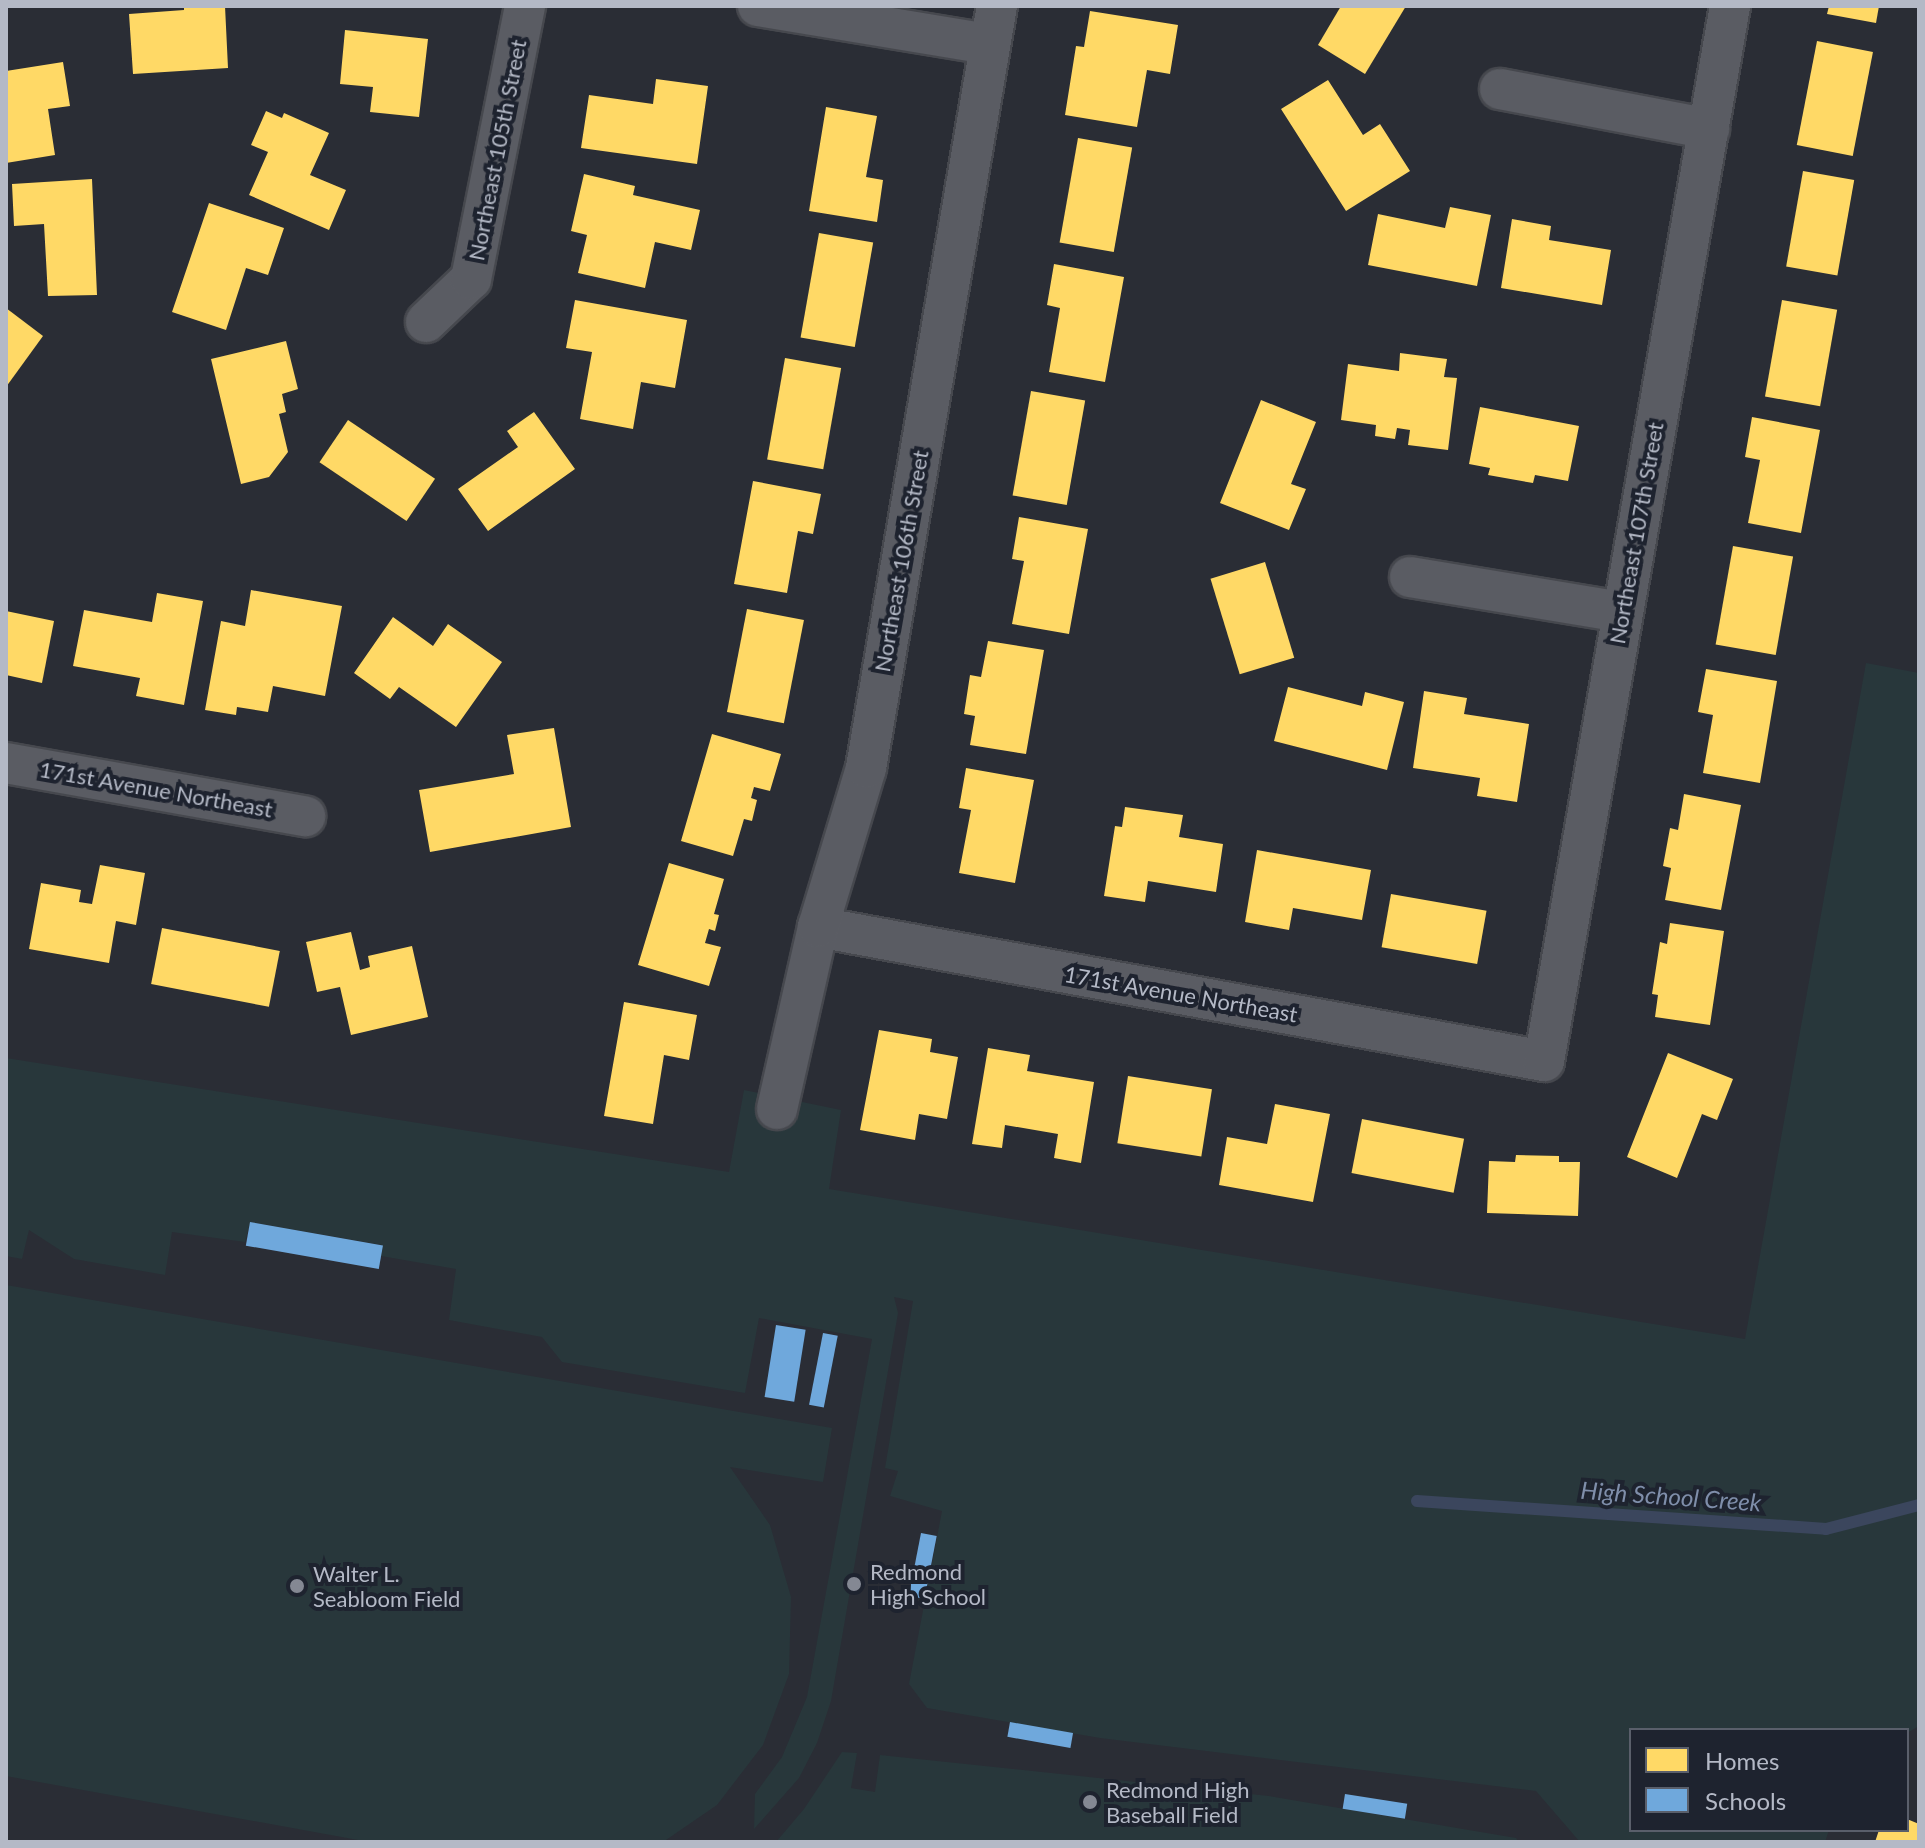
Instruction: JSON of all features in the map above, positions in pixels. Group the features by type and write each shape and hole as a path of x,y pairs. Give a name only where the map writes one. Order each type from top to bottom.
{"street":[{"name":"Northeast 105th Street","path":"426,322 471,279 525,6"},
{"path":"758,6 988,44"},
{"name":"Northeast 106th Street","path":"777,1109 818,927 866,768 988,44 997,6"},
{"name":"Northeast 107th Street","path":"1544,1061 1730,6"},
{"path":"1500,89 1709,129"},
{"path":"1410,577 1621,612"},
{"name":"171st Avenue Northeast","path":"6,763 305,816"},
{"name":"171st Avenue Northeast","path":"818,927 1544,1061"}],"shaded area":[{"path":"1866,663 1919,673 1919,1726 1909,1732 1909,1728 1629,1728 1629,1832 1828,1832 1825,1842 1580,1842 1536,1791 1100,1738 927,1708 909,1684 942,1511 890,1496 898,1471 885,1468 913,1301 894,1297 898,1313 831,1701 817,1743 799,1778 754,1829 755,1794 782,1757 807,1697 872,1339 759,1318 745,1393 562,1362 542,1337 449,1320 456,1269 381,1256 382,1245 250,1222 245,1242 172,1232 165,1275 74,1259 29,1230 22,1259 6,1256 6,1058 729,1172 744,1090 841,1110 829,1189 1745,1339"},
{"path":"6,1285 832,1428 823,1482 730,1467 770,1525 791,1597 789,1674 763,1745 717,1805 663,1842 369,1842 6,1776"},
{"name":"Redmond High Baseball Field","path":"842,1752 857,1753 851,1788 875,1792 880,1755 1269,1796 1516,1838 1519,1842 776,1842 804,1809"}],"building: Homes":[{"path":"184,6 225,6 228,68 133,74 129,14 184,10"},
{"path":"1341,6 1406,6 1365,74 1318,45"},
{"path":"1829,6 1879,6 1876,23 1827,14"},
{"path":"1090,11 1178,25 1170,74 1147,70 1137,127 1065,115 1076,46 1084,47"},
{"path":"345,30 428,39 419,117 370,112 373,87 340,84"},
{"path":"1817,41 1873,52 1853,156 1797,145"},
{"path":"63,62 70,106 48,109 55,155 6,163 6,71"},
{"path":"656,79 708,86 697,164 581,148 589,95 653,104"},
{"path":"1328,80 1363,135 1380,124 1410,171 1346,211 1281,109"},
{"path":"826,107 877,116 866,177 883,180 877,222 809,211"},
{"path":"266,111 282,118 284,113 329,133 310,175 346,190 329,230 249,195 268,152 251,145"},
{"path":"1078,138 1132,148 1114,252 1060,242"},
{"path":"1803,171 1854,180 1837,276 1786,267"},
{"path":"584,174 635,186 633,195 700,210 691,250 655,242 645,288 578,273 587,235 571,231"},
{"path":"92,179 97,295 48,296 44,224 14,226 12,184"},
{"path":"209,203 284,228 268,275 246,268 226,330 172,312"},
{"path":"1450,207 1491,215 1477,286 1368,265 1378,214 1445,228"},
{"path":"1512,219 1551,226 1549,240 1611,250 1602,305 1501,288"},
{"path":"819,233 873,243 855,347 801,337"},
{"path":"1054,264 1124,277 1105,382 1049,372 1060,308 1047,305"},
{"path":"575,300 687,320 675,388 641,382 633,429 580,419 592,352 566,348"},
{"path":"1782,300 1837,310 1820,406 1765,397"},
{"path":"6,308 43,336 6,387"},
{"path":"286,341 298,389 282,394 286,412 279,414 288,452 269,477 241,484 211,359"},
{"path":"1400,353 1447,359 1444,377 1457,378 1448,450 1408,445 1410,430 1397,428 1395,439 1375,436 1376,425 1341,420 1348,364 1399,371"},
{"path":"785,358 841,368 823,469 767,459"},
{"path":"1031,391 1085,401 1067,505 1013,495"},
{"path":"1261,400 1316,422 1291,484 1306,489 1289,530 1220,503"},
{"path":"1480,407 1579,426 1568,481 1535,475 1533,483 1488,475 1490,468 1469,464"},
{"path":"534,412 575,469 488,531 458,489 518,447 507,431"},
{"path":"1752,417 1820,430 1801,533 1748,523 1760,460 1745,457"},
{"path":"348,420 435,479 407,521 319,462"},
{"path":"753,481 821,494 813,534 798,531 787,593 734,584"},
{"path":"1019,517 1088,529 1069,634 1012,624 1024,561 1012,559"},
{"path":"1733,546 1793,557 1776,655 1716,644"},
{"path":"1265,562 1294,658 1240,674 1210,579"},
{"path":"251,590 342,606 325,696 273,686 268,712 237,707 236,715 205,710 221,621 245,626"},
{"path":"157,593 203,601 184,705 136,696 140,678 73,666 84,610 152,622"},
{"path":"747,609 804,620 784,723 727,712"},
{"path":"6,611 54,621 42,683 6,675"},
{"path":"393,617 433,646 448,624 502,662 456,727 399,687 390,699 354,673"},
{"path":"988,641 1044,650 1026,754 970,745 975,716 964,714 970,675 981,677"},
{"path":"1706,669 1777,681 1760,783 1703,773 1713,715 1698,712"},
{"path":"1288,687 1362,706 1365,692 1404,702 1387,770 1274,741"},
{"path":"1424,691 1467,698 1464,714 1529,724 1517,802 1477,796 1480,778 1413,768"},
{"path":"554,728 571,827 430,852 419,790 514,774 507,735"},
{"path":"712,734 781,754 770,791 754,787 751,798 757,800 752,821 744,819 733,856 681,841"},
{"path":"966,768 1034,780 1015,883 959,873 971,810 959,808"},
{"path":"1684,794 1741,805 1721,910 1665,900 1671,868 1663,866 1670,828 1678,830"},
{"path":"1125,807 1183,815 1179,837 1223,844 1216,892 1148,881 1145,902 1104,896 1115,826 1122,827"},
{"path":"1257,850 1371,870 1362,920 1293,908 1289,930 1245,922"},
{"path":"669,863 724,879 714,914 719,915 715,931 709,929 705,943 721,947 709,986 638,965"},
{"path":"100,865 145,873 136,925 116,921 109,963 29,949 41,883 81,890 79,902 92,904"},
{"path":"1391,894 1487,911 1477,964 1382,947"},
{"path":"1670,923 1724,931 1710,1025 1655,1017 1658,995 1652,994 1660,942 1667,944"},
{"path":"162,928 280,951 269,1007 151,984"},
{"path":"351,932 360,970 370,967 368,956 412,946 428,1017 351,1035 340,987 317,992 306,942"},
{"path":"624,1002 697,1015 689,1060 664,1055 653,1124 604,1116"},
{"path":"879,1030 932,1039 930,1052 958,1057 947,1119 919,1114 915,1140 860,1130"},
{"path":"988,1048 1030,1055 1027,1071 1094,1082 1081,1163 1054,1158 1058,1134 1005,1125 1002,1148 972,1144"},
{"path":"1668,1053 1733,1079 1717,1120 1702,1114 1677,1178 1627,1157"},
{"path":"1128,1076 1212,1089 1201,1156 1117,1143"},
{"path":"1275,1104 1330,1114 1313,1202 1219,1185 1227,1137 1267,1144"},
{"path":"1362,1119 1464,1139 1454,1193 1352,1173"},
{"path":"1516,1155 1559,1156 1559,1162 1580,1162 1578,1216 1487,1213 1489,1161 1515,1162"},
{"path":"1909,1820 1919,1824 1919,1842 1875,1842 1878,1832 1909,1832"}],"building: Schools":[{"path":"250,1222 383,1245 379,1269 246,1246"},
{"path":"776,1325 806,1330 794,1402 765,1397"},
{"path":"823,1333 838,1336 824,1408 809,1405"},
{"path":"921,1533 937,1536 924,1599 909,1596"},
{"path":"1010,1722 1073,1733 1070,1748 1007,1737"},
{"path":"1345,1794 1407,1804 1405,1819 1343,1809"}],"waterway":[{"name":"High School Creek","path":"1417,1501 1826,1529 1919,1505"}],"place":[{"name":"Redmond High School","path":"854,1584"},
{"name":"Walter L. Seabloom Field","path":"297,1586"},
{"name":"Redmond High Baseball Field","path":"1090,1802"}]}
